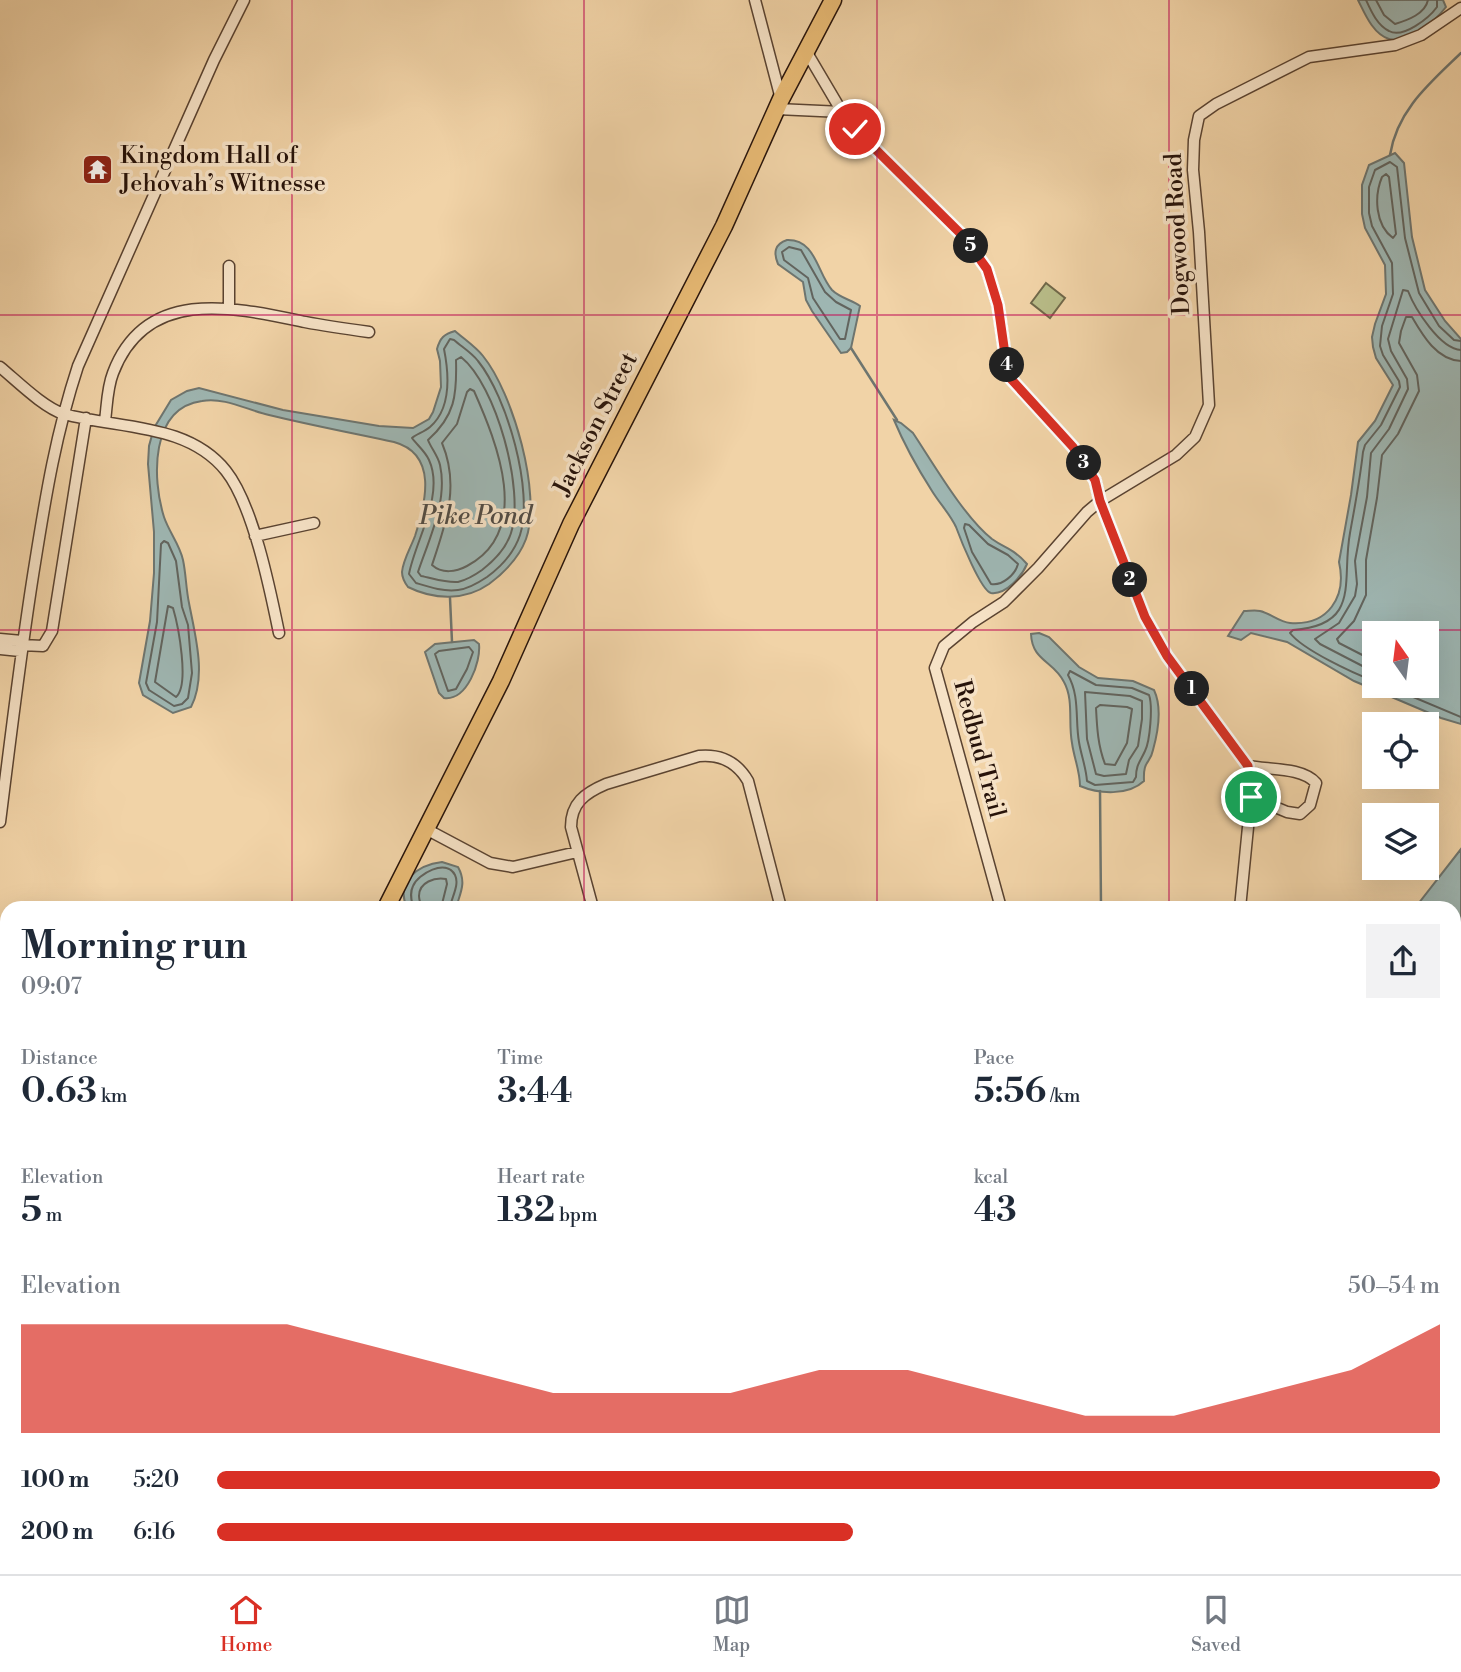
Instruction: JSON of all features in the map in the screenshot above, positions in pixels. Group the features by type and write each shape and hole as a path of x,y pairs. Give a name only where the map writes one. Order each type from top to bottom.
{"main road":[{"name":"Jackson Street","path":"390,901 501,681 571,524 724,226 779,104 833,0"}],"street":[{"path":"0,822 21,646 41,515 62,413 78,366 214,60 244,0"},
{"path":"755,0 779,104 842,112"},
{"name":"Dogwood Road","path":"1100,501 1176,455 1195,437 1209,405 1193,170 1194,140 1199,116 1216,104 1309,57 1395,46 1421,35 1461,8"},
{"path":"806,51 855,129 978,254 993,285 1011,379 1073,447 1095,480 1100,501 1145,617 1167,656 1248,766 1251,797 1241,901"},
{"path":"229,266 229,307"},
{"path":"105,421 112,376 120,358 147,327 164,316 202,307 229,307 327,327 369,332"},
{"path":"0,367 62,413 174,436 208,453 228,473 236,487 255,537 279,633"},
{"path":"0,649 43,646 52,631 86,418"},
{"name":"Redbud Trail","path":"999,901 935,668 944,646 973,622 1004,602 1100,501"},
{"path":"255,537 314,523"},
{"path":"0,639 21,646"},
{"path":"591,901 571,827 571,814 575,804 606,784 699,756 711,755 734,764 748,781 779,901"},
{"path":"1248,766 1289,771 1311,777 1316,783 1310,805 1300,814 1287,812 1251,797"},
{"path":"426,829 490,863 513,867 577,852"}],"green space":[{"path":"1046,283 1065,298 1050,318 1031,303"}],"water":[{"path":"1358,0 1443,0 1446,7 1421,30 1397,40 1378,33"},
{"path":"1395,153 1404,163 1412,237 1425,290 1445,321 1461,339 1461,724 1439,717 1439,712 1427,712 1394,698 1439,698 1439,621 1362,621 1362,684 1287,642 1251,633 1241,640 1228,636 1244,611 1260,611 1290,623 1315,620 1332,607 1340,587 1339,562 1358,442 1375,421 1393,385 1376,358 1373,347 1375,324 1386,294 1385,265 1365,228 1362,185 1369,165"},
{"path":"787,240 804,245 815,258 832,290 860,306 851,348 847,352 841,353 812,311 806,300 803,282 778,264 776,249"},
{"name":"Pike Pond","path":"455,331 480,353 494,373 505,394 522,444 530,497 530,520 523,546 511,564 480,590 460,596 439,596 408,587 402,572 423,509 425,481 423,468 408,448 394,442 269,415 228,402 211,400 185,406 172,417 164,431 157,465 164,517 183,560 198,655 198,682 191,707 173,713 143,695 139,683 150,621 154,573 149,446 154,428 171,400 199,388 283,410 379,426 413,428 429,419 433,412 441,387 437,349 443,337"},
{"path":"894,420 913,433 950,489 981,529 1027,564 1008,588 991,593 982,583 954,522 922,474"},
{"path":"1039,633 1049,637 1079,667 1098,678 1133,681 1154,690 1159,712 1156,735 1152,755 1146,765 1144,781 1137,786 1113,792 1080,786 1071,735 1067,689 1060,675 1035,650 1031,634"},
{"path":"474,640 479,644 479,652 471,679 459,693 444,698 439,693 425,652 435,644"},
{"path":"1461,849 1461,901 1420,901"},
{"path":"442,862 458,867 462,878 458,901 405,901 406,882 417,871"}],"waterway":[{"path":"1390,155 1407,111 1461,53"},
{"path":"851,348 897,420"},
{"path":"450,598 452,642"},
{"path":"1100,791 1101,901"}],"place":[{"name":"Kingdom Hall of Jehovah’s Witnesse","path":"97,170"}],"route":[{"path":"855,129 964,237 987,269 998,305 1011,379 1073,447 1095,480 1100,501 1145,617 1167,656 1248,766 1251,797"}]}
